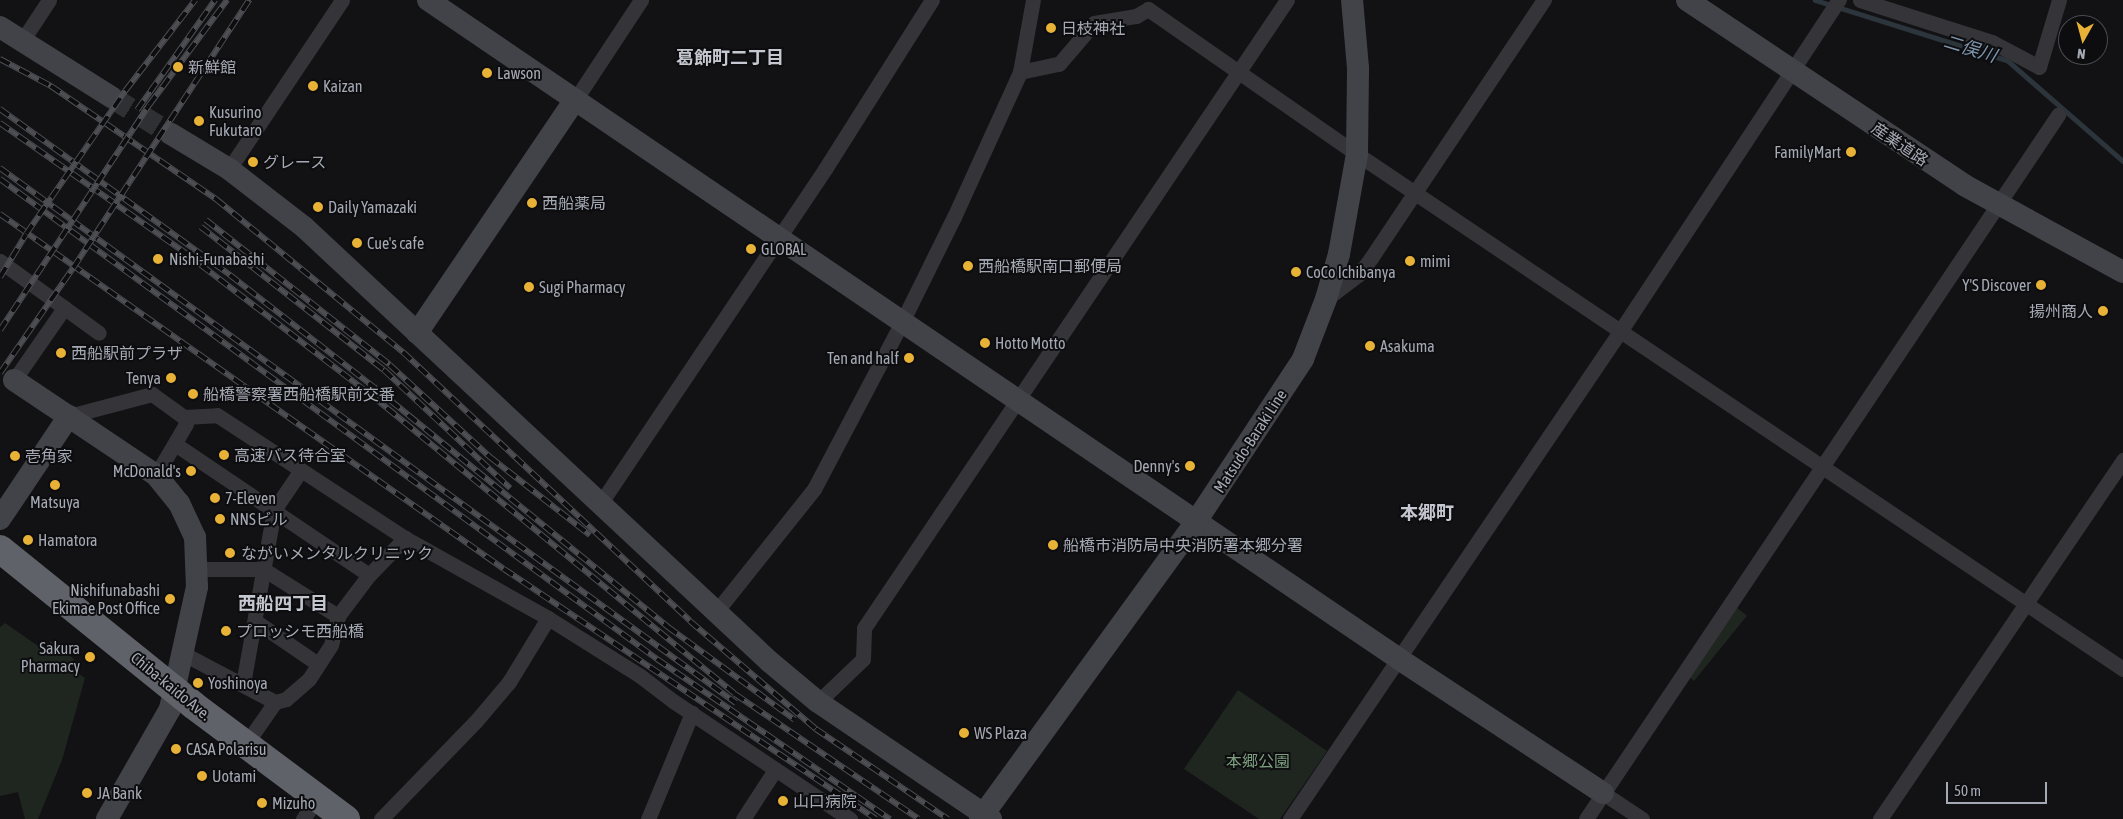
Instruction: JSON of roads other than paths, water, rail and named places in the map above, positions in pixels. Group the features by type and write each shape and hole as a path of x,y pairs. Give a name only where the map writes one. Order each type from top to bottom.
{"highway":[{"name":"Chiba-kaido Ave.","path":"0,550 174,690 246,744 310,809 346,819"}],"street":[{"path":"22,41 49,0"},
{"path":"229,169 342,0"},
{"path":"428,0 903,320 1399,659 1642,819"},
{"path":"417,333 641,0"},
{"path":"600,504 779,238 932,0"},
{"path":"715,613 814,489 903,320 954,217 1020,72 1033,0"},
{"path":"818,702 863,659 864,628 1287,0"},
{"name":"Matsudo-Baraki Line","path":"985,817 1197,520 1298,367 1326,299 1348,212 1357,154 1358,68 1352,0"},
{"path":"1326,299 1359,274 1416,193 1544,0"},
{"name":"産業道路","path":"1687,0 1915,154 1999,206 2123,272"},
{"path":"1290,819 1621,330 1794,71 1839,0"},
{"path":"1860,0 1894,5 1992,42 2039,67 2059,0"},
{"path":"1020,72 1059,64 1094,23 1136,16 1148,9 1357,154 2123,669"},
{"path":"0,27 111,97"},
{"path":"1586,819 1825,468 2058,115"},
{"path":"171,134 229,169 304,227 715,613 818,702 985,817"},
{"path":"0,261 99,333"},
{"path":"64,308 14,380 156,475 190,521 198,569 197,587 170,709 107,819"},
{"path":"0,519 69,416 152,394 184,417 217,415 405,538 548,618 639,675 845,818"},
{"path":"156,475 186,427 184,417"},
{"path":"175,444 369,574"},
{"path":"1880,819 2123,460"},
{"path":"243,684 274,510 301,470"},
{"path":"246,744 276,702 298,692 331,645 338,616 369,574 405,538"},
{"path":"198,569 263,569 338,616"},
{"path":"381,819 487,708 509,682 548,618"},
{"path":"255,621 318,664"},
{"path":"182,653 276,702"},
{"path":"648,819 692,713"},
{"path":"743,819 775,770"}],"waterway":[{"name":"二俣川","path":"1815,0 2007,60 2123,161"}],"tunnel":[{"path":"111,97 171,134"}],"railway":[{"path":"0,277 26,234 125,91 195,0"},
{"path":"137,110 215,0"},
{"path":"0,330 149,105 227,0"},
{"path":"0,373 73,268 249,0"},
{"path":"0,59 51,86 216,199 403,352 690,621 816,729 948,819"},
{"path":"0,109 230,275 374,387 668,627 795,720"},
{"path":"0,123 184,252 370,394 735,694 919,819"},
{"path":"0,168 736,703"},
{"path":"0,179 657,659 890,819"},
{"path":"0,214 504,569 876,819"},
{"path":"206,220 390,365 490,457 590,535"},
{"path":"201,227 384,370 510,488"}],"place":[{"name":"日枝神社","path":"1051,28"},
{"name":"新鮮館","path":"178,67"},
{"name":"Lawson","path":"487,73"},
{"name":"Kaizan","path":"313,86"},
{"name":"Kusurino Fukutaro","path":"199,121"},
{"name":"FamilyMart","path":"1851,152"},
{"name":"グレース","path":"253,162"},
{"name":"西船薬局","path":"532,203"},
{"name":"Daily Yamazaki","path":"318,207"},
{"name":"Cue's cafe","path":"357,243"},
{"name":"GLOBAL","path":"751,249"},
{"name":"Nishi-Funabashi","path":"158,259"},
{"name":"mimi","path":"1410,261"},
{"name":"西船橋駅南口郵便局","path":"968,266"},
{"name":"CoCo Ichibanya","path":"1296,272"},
{"name":"Y'S Discover","path":"2041,285"},
{"name":"Sugi Pharmacy","path":"529,287"},
{"name":"揚州商人","path":"2103,311"},
{"name":"Hotto Motto","path":"985,343"},
{"name":"Asakuma","path":"1370,346"},
{"name":"西船駅前プラザ","path":"61,353"},
{"name":"Ten and half","path":"909,358"},
{"name":"Tenya","path":"171,378"},
{"name":"船橋警察署西船橋駅前交番","path":"193,394"},
{"name":"高速バス待合室","path":"224,455"},
{"name":"壱角家","path":"15,456"},
{"name":"Denny's","path":"1190,466"},
{"name":"McDonald's","path":"191,471"},
{"name":"Matsuya","path":"55,485"},
{"name":"7-Eleven","path":"215,498"},
{"name":"NNSビル","path":"220,519"},
{"name":"Hamatora","path":"28,540"},
{"name":"船橋市消防局中央消防署本郷分署","path":"1053,545"},
{"name":"ながいメンタルクリニック","path":"230,553"},
{"name":"Nishifunabashi Ekimae Post Office","path":"170,599"},
{"name":"プロッシモ西船橋","path":"226,631"},
{"name":"Sakura Pharmacy","path":"90,657"},
{"name":"Yoshinoya","path":"198,683"},
{"name":"WS Plaza","path":"964,733"},
{"name":"CASA Polarisu","path":"176,749"},
{"name":"Uotami","path":"202,776"},
{"name":"JA Bank","path":"87,793"},
{"name":"山口病院","path":"783,801"},
{"name":"Mizuho","path":"262,803"}],"district":[{"name":"葛飾町二丁目","path":"730,58"},
{"name":"本郷町","path":"1427,513"},
{"name":"西船四丁目","path":"283,604"}],"park label":[{"name":"本郷公園","path":"1258,761"}]}
